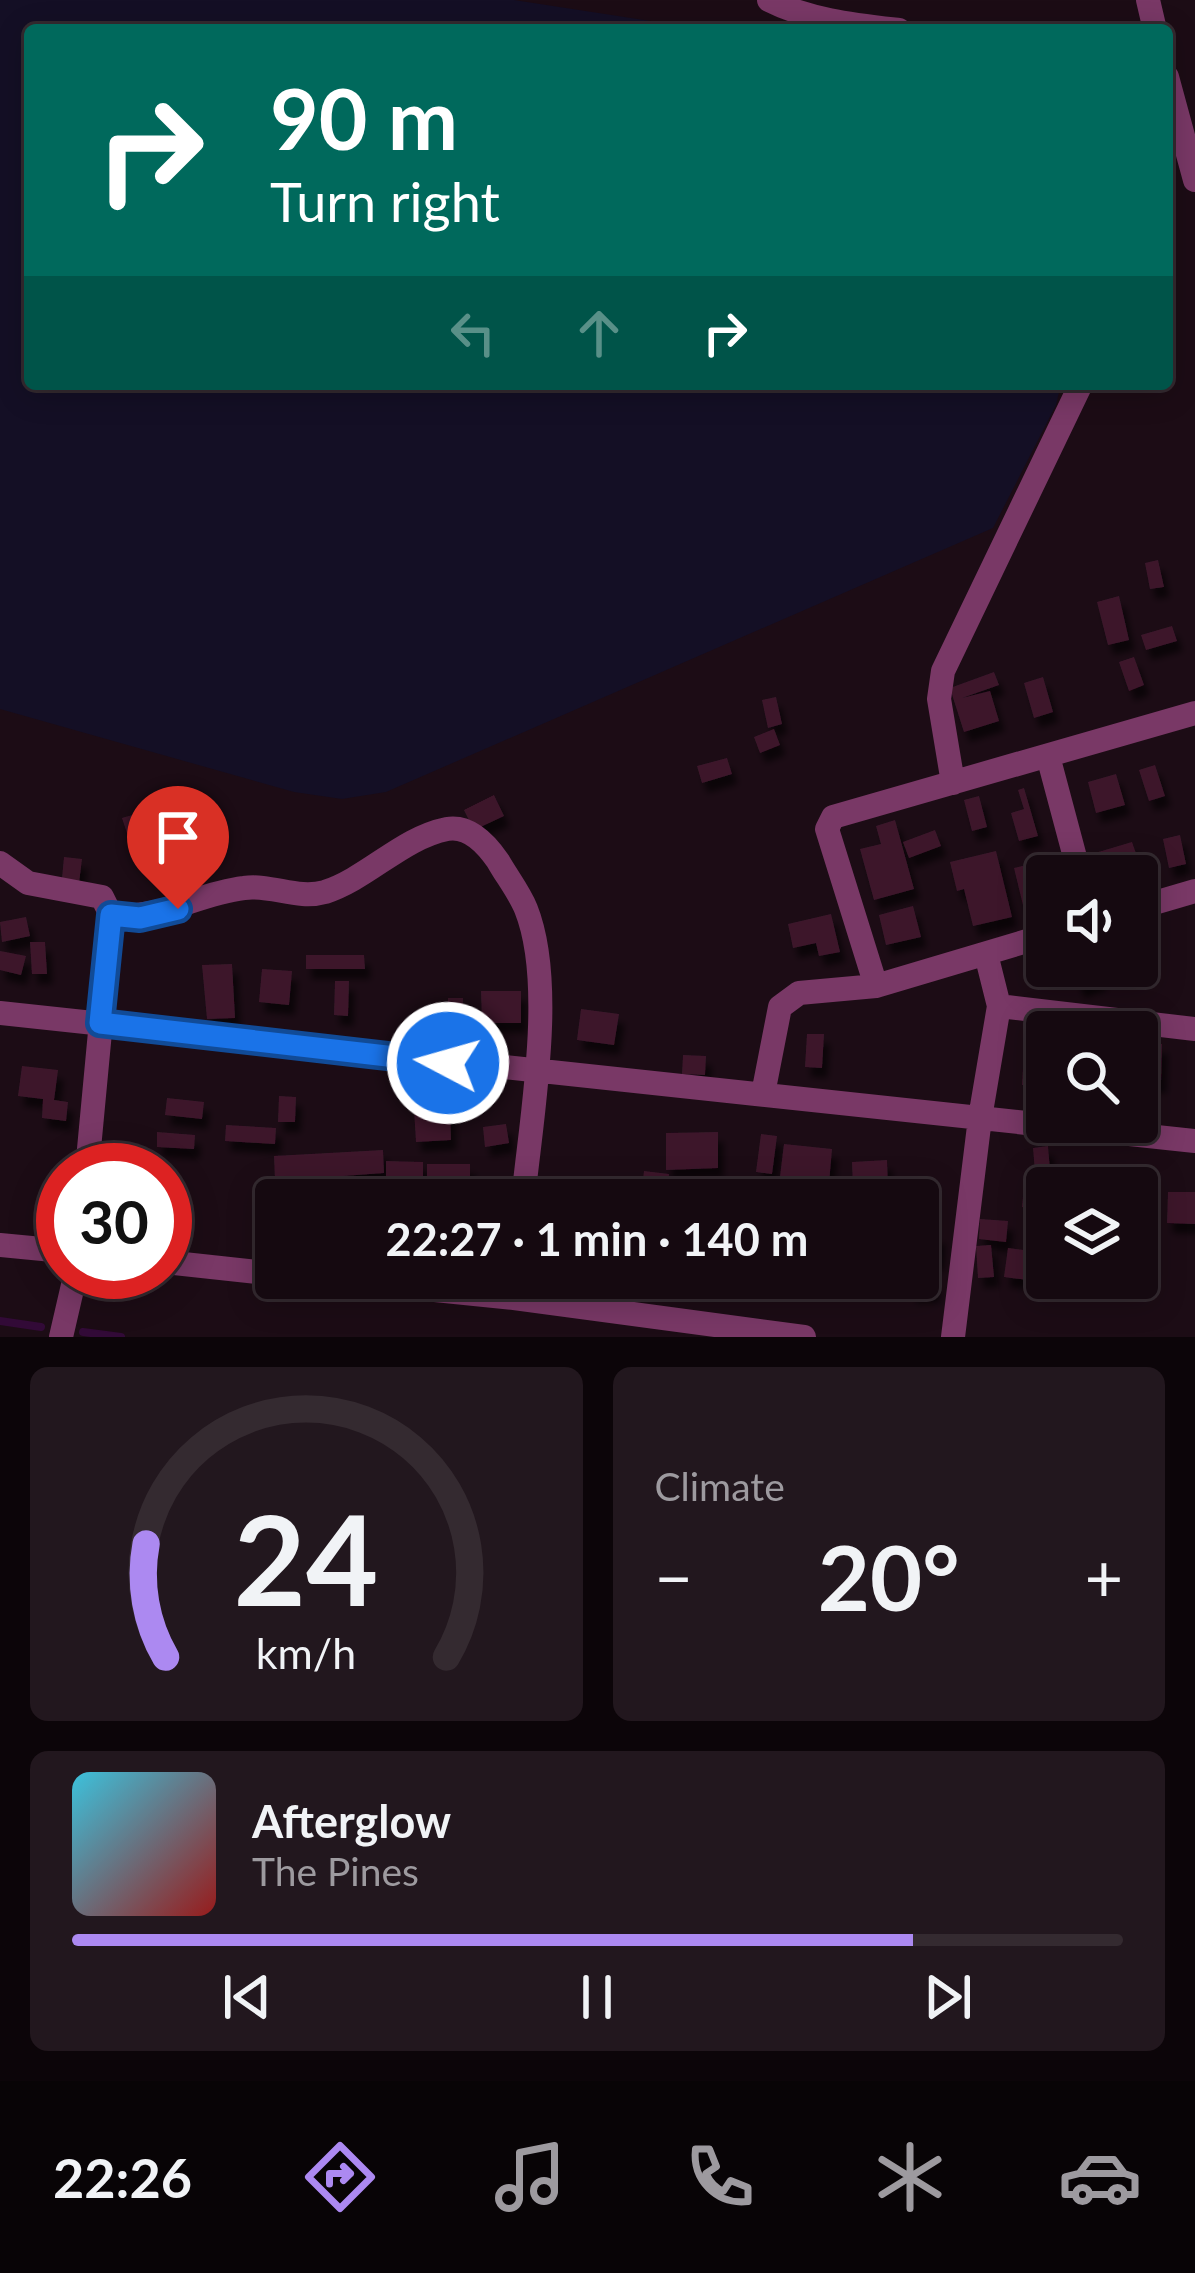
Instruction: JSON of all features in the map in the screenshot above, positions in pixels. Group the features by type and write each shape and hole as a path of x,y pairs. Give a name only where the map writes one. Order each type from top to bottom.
{"street":[{"path":"769,0 850,24"},
{"path":"1178,92 1195,179"},
{"path":"953,783 939,699 943,671 1078,390"},
{"path":"876,986 827,829 833,817 1195,713"},
{"path":"1048,756 1074,855"},
{"path":"111,915 140,918 244,887 308,896 355,879 393,853 446,829 461,830 490,849 525,907 539,968 525,1179"},
{"path":"0,863 28,883 101,897 111,915 89,1143"},
{"path":"1158,902 1195,891"},
{"path":"763,1094 780,1006 788,999 799,993 876,986 1026,942"},
{"path":"953,1337 999,1006 986,954"},
{"path":"999,1006 1195,1029"},
{"path":"0,1012 1195,1142"},
{"path":"0,1245 36,1249"},
{"path":"192,1265 255,1272"},
{"path":"61,1337 70,1299"},
{"path":"579,1299 804,1337"}],"shaded area":[{"path":"0,0 514,0 670,24 24,24 24,390 1060,390 993,528 386,792 342,799 294,792 0,709"}],"building":[{"path":"1158,560 1164,587 1150,589 1145,563"},
{"path":"1119,596 1129,640 1108,645 1097,602"},
{"path":"1172,626 1177,641 1146,650 1141,635"},
{"path":"1134,657 1144,685 1129,691 1119,662"},
{"path":"994,672 999,685 962,698 990,691 999,721 964,732 950,688"},
{"path":"1043,677 1053,712 1034,718 1024,683"},
{"path":"776,697 782,724 768,728 762,700"},
{"path":"774,729 780,745 760,753 754,737"},
{"path":"727,758 732,774 702,783 697,766"},
{"path":"1155,765 1165,796 1149,801 1139,770"},
{"path":"1116,774 1125,805 1096,813 1088,782"},
{"path":"1024,788 1038,836 1019,841 1011,813 1024,809 1018,790"},
{"path":"494,795 504,816 474,830 464,810"},
{"path":"979,796 987,827 972,831 964,800"},
{"path":"149,810 159,843 133,851 122,818"},
{"path":"895,820 914,889 874,900 860,849 881,844 876,826"},
{"path":"935,830 941,846 909,858 903,842"},
{"path":"1180,835 1186,864 1169,868 1163,839"},
{"path":"1132,842 1136,855 1096,855"},
{"path":"996,851 1012,917 973,926 964,889 957,891 950,862"},
{"path":"64,857 82,859 78,891 61,889"},
{"path":"1026,865 1026,904 1023,905 1014,868"},
{"path":"913,906 921,937 886,945 879,915"},
{"path":"831,914 840,952 819,956 816,943 793,948 788,924"},
{"path":"26,917 30,936 2,942 0,922"},
{"path":"30,942 45,942 47,974 32,974"},
{"path":"0,951 26,956 21,975 0,970"},
{"path":"306,955 364,955 365,969 306,969"},
{"path":"232,964 235,1018 207,1019 202,965"},
{"path":"262,969 292,971 289,1005 259,1002"},
{"path":"335,981 349,981 348,1016 334,1015"},
{"path":"481,991 521,991 521,1023 482,1023"},
{"path":"448,998 463,998 462,1031 447,1031"},
{"path":"581,1009 619,1014 614,1045 577,1040"},
{"path":"807,1034 824,1034 822,1068 805,1067"},
{"path":"1158,1044 1162,1044 1158,1083"},
{"path":"1024,1051 1026,1051 1026,1085 1022,1085"},
{"path":"683,1055 706,1056 705,1075 682,1074"},
{"path":"22,1066 58,1070 54,1100 68,1102 66,1121 42,1118 43,1099 18,1096"},
{"path":"279,1096 296,1097 295,1122 278,1122"},
{"path":"167,1098 204,1102 202,1119 165,1115"},
{"path":"450,1107 451,1140 416,1142 414,1109"},
{"path":"506,1124 509,1143 485,1147 483,1127"},
{"path":"226,1125 276,1128 275,1144 225,1141"},
{"path":"157,1132 195,1135 194,1149 192,1143 157,1143"},
{"path":"718,1132 718,1168 666,1170 666,1133"},
{"path":"761,1134 777,1136 772,1174 756,1172"},
{"path":"784,1144 832,1149 829,1179 780,1177"},
{"path":"1048,1146 1050,1167 1035,1167 1033,1148"},
{"path":"383,1150 384,1173 275,1179 274,1156"},
{"path":"887,1160 888,1179 853,1179 852,1162"},
{"path":"386,1161 423,1162 423,1179 386,1178"},
{"path":"427,1164 470,1164 470,1179 427,1179"},
{"path":"644,1171 669,1174 669,1179 643,1179"},
{"path":"1168,1192 1195,1192 1195,1224 1167,1223"},
{"path":"980,1219 1008,1221 1006,1242 979,1239"},
{"path":"991,1245 994,1277 978,1278 976,1246"},
{"path":"1008,1248 1026,1250 1026,1280 1004,1277"}],"waterway":[{"path":"0,1321 41,1327"},
{"path":"83,1332 121,1337"}],"route":[{"path":"178,909 140,918 111,915 100,1023 448,1063"}]}
